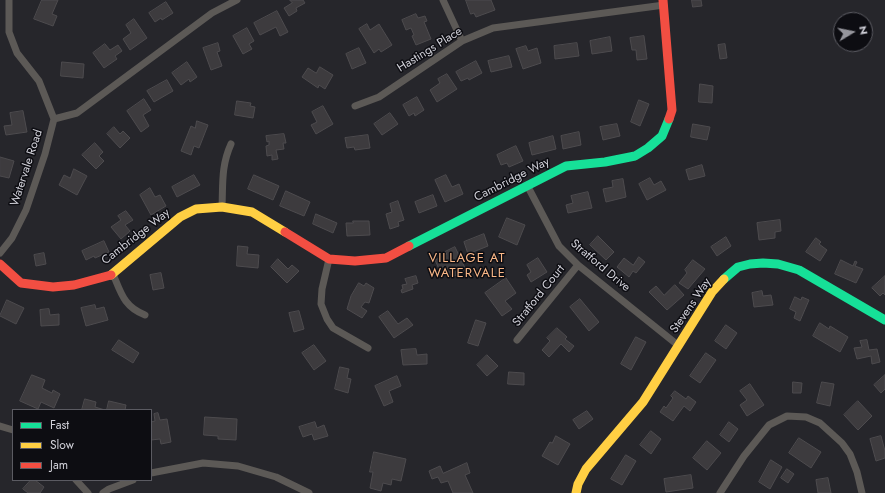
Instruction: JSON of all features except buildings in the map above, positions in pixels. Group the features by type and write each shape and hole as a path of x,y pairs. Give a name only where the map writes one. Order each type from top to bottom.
{"street":[{"name":"Watervale Road","path":"0,253 12,238 26,210 45,154 54,119 39,81 17,52 9,32 9,0"},
{"path":"54,119 77,113 212,13 237,0"},
{"path":"443,0 462,41"},
{"name":"Hastings Place","path":"355,106 379,97 462,41 493,28 664,2"},
{"name":"Cambridge Way","path":"0,264 21,283 53,287 74,285 113,274 180,217 196,209 222,207 252,212 329,258 355,261 386,258 566,166 606,162 635,156 648,148 662,136 672,110 664,2"},
{"path":"222,207 223,175 226,157 231,144"},
{"name":"Stratford Drive","path":"527,185 560,246 578,265 679,346"},
{"path":"329,258 322,289 321,304 327,319 333,328 368,348"},
{"name":"Stevens Way","path":"576,493 578,484 586,469 643,402 712,292 730,273 738,267 763,263 778,264 799,270 885,320"},
{"name":"Stratford Court","path":"517,340 578,265"},
{"path":"113,274 125,301 134,311 145,315"},
{"path":"720,493 744,456 769,425 787,416 806,417 820,423 842,443 857,472 862,493"},
{"path":"0,426 12,430"},
{"path":"152,473 203,463 238,466 276,477 309,493"},
{"path":"77,481 88,493"},
{"path":"104,493 109,489 130,481"}],"traffic: fast":[{"path":"409,246 566,166 605,162 635,156 648,148 662,136 669,119"},
{"path":"724,279 738,267 763,263 778,264 799,270 885,320"}],"traffic: slow":[{"path":"111,275 180,217 196,209 222,207 252,212 285,232"},
{"path":"576,493 578,484 586,469 643,402 712,292 724,279"}],"traffic: jam":[{"path":"663,0 672,110 669,119"},
{"path":"285,232 329,259 355,261 386,258 409,246"},
{"path":"0,264 21,283 53,287 74,285 111,275"}],"district":[{"name":"VILLAGE AT WATERVALE","path":"467,266"}]}
